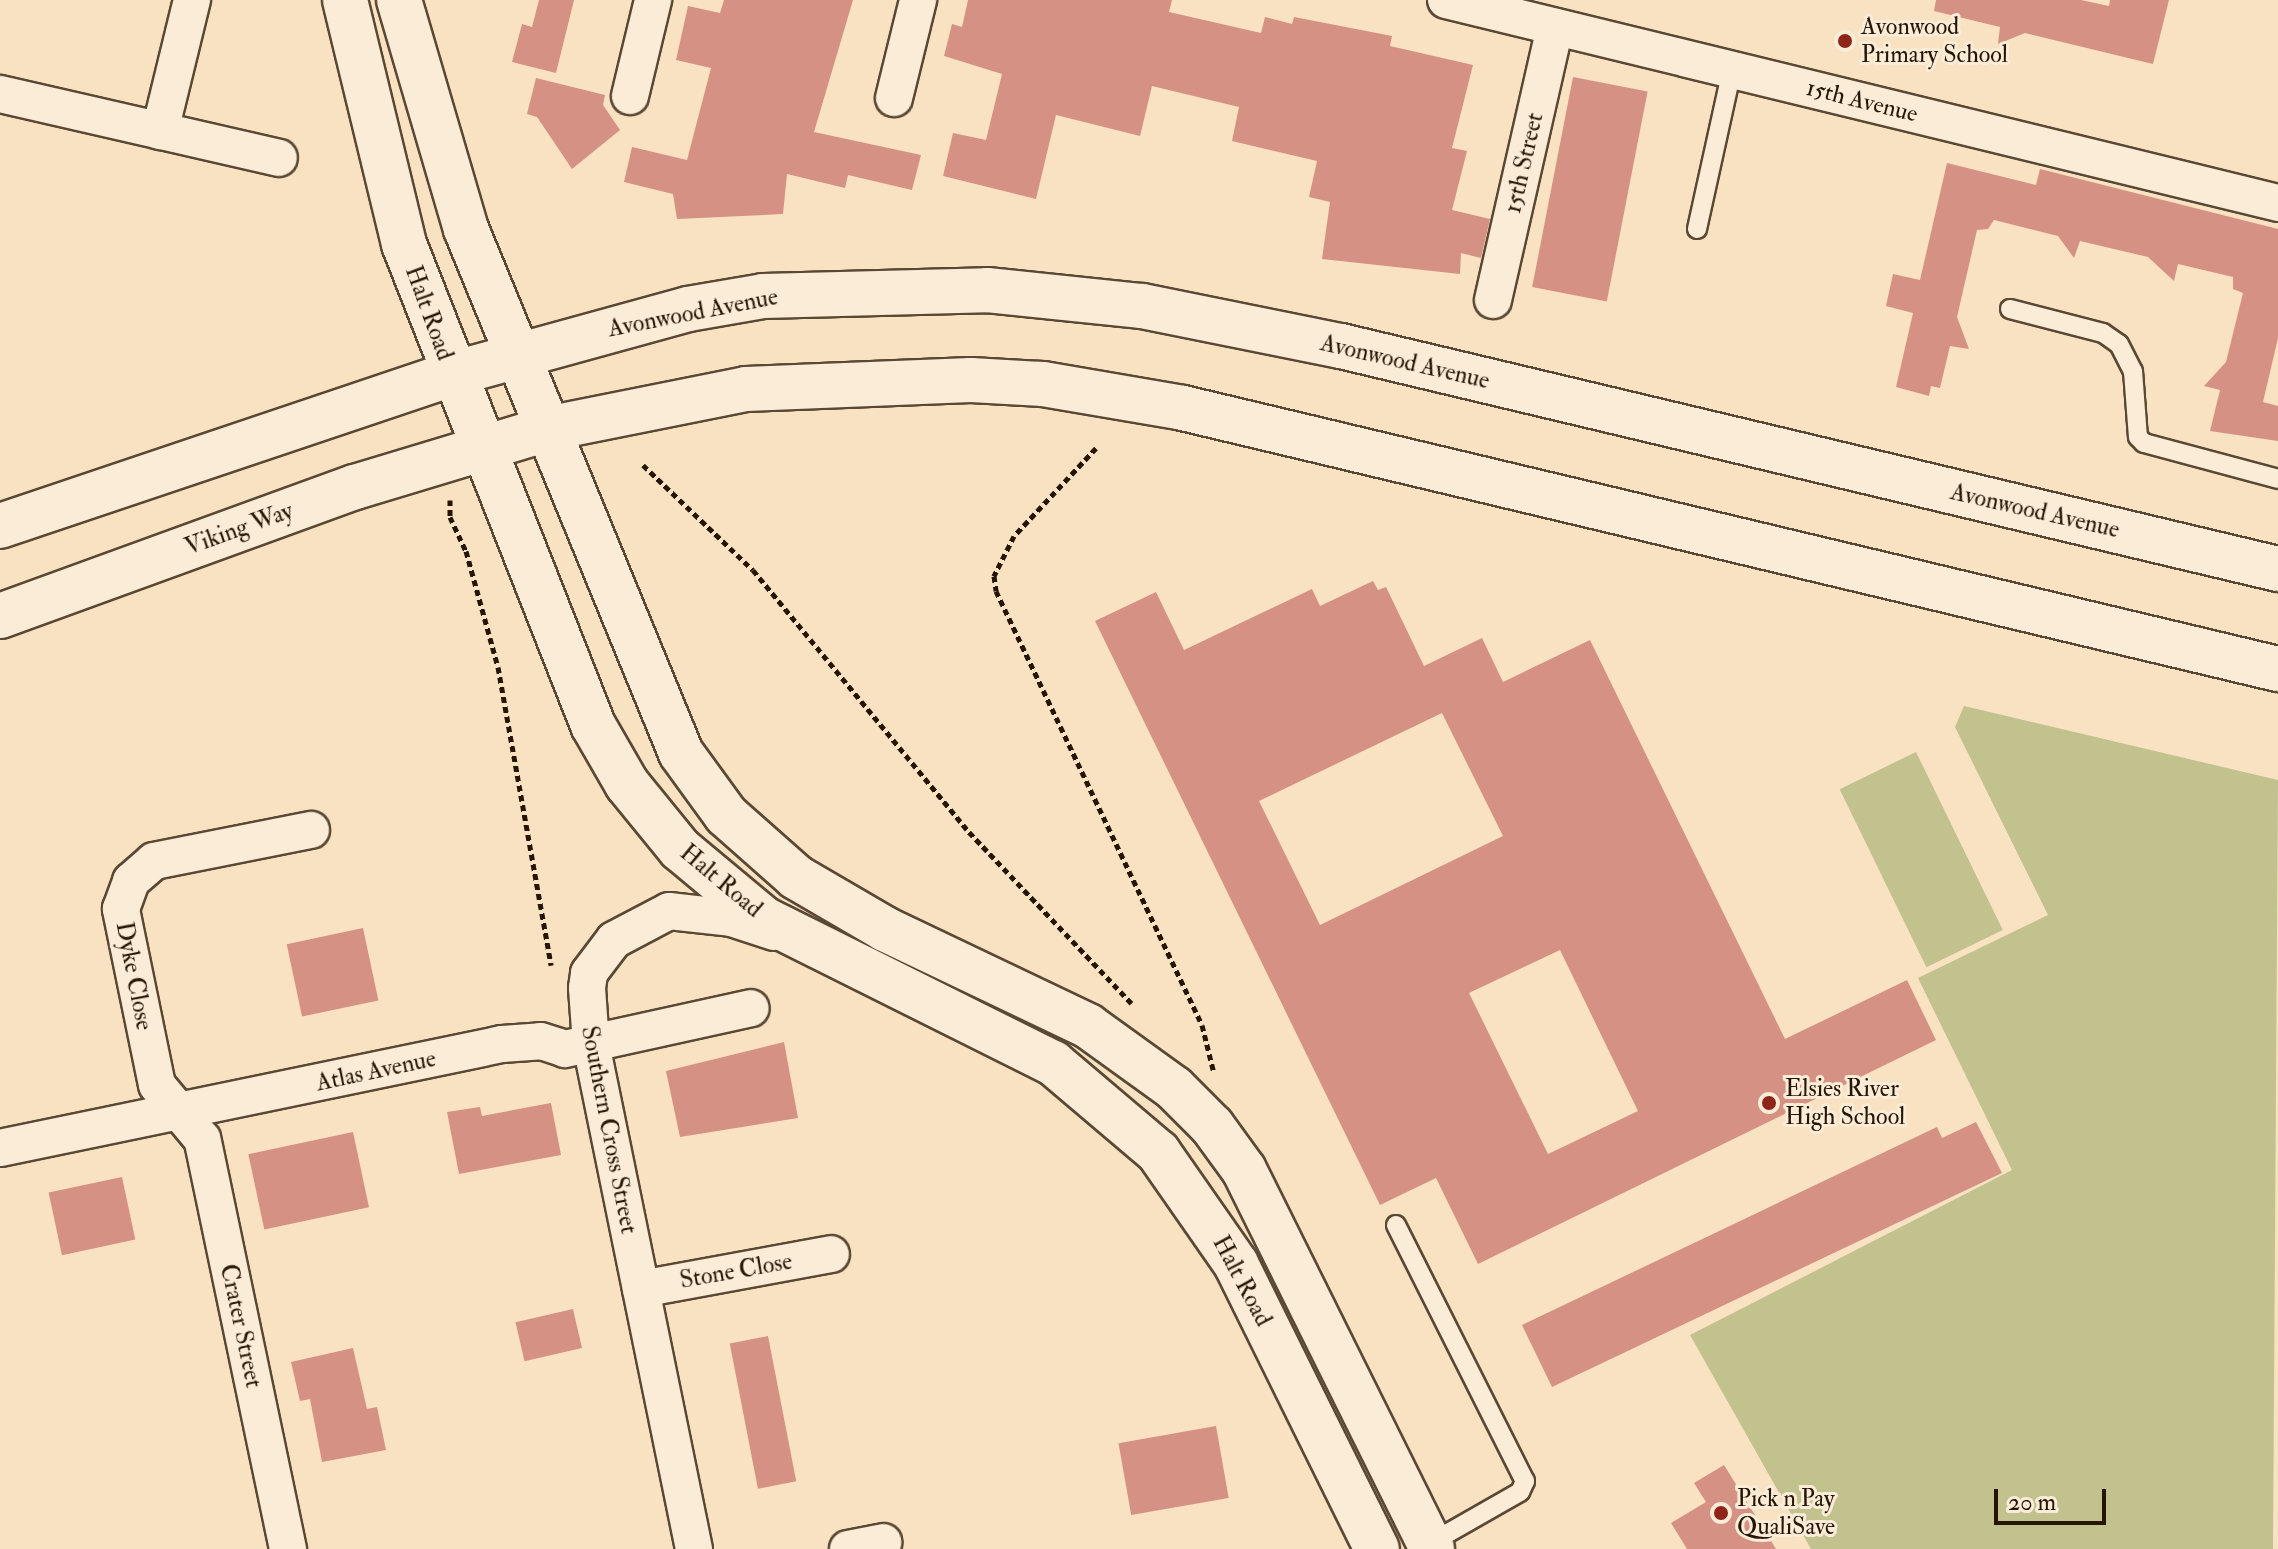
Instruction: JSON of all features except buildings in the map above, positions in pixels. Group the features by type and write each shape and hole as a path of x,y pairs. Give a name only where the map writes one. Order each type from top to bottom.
{"main road":[{"name":"Halt Road","path":"345,0 404,244 481,449 593,725 627,784 712,878 764,919 1053,1063 1158,1152 1236,1264 1377,1549"},
{"name":"Halt Road","path":"399,0 456,202 551,428 664,724 726,815 757,847 835,902 1088,1026 1174,1088 1212,1126 1244,1170 1430,1546"},
{"name":"Avonwood Avenue","path":"452,374 521,353 763,296 987,290 1142,306 1341,346 2278,569"},
{"path":"0,526 452,374"},
{"path":"551,428 746,389 971,380 1043,384 1251,424 2278,669"},
{"name":"Viking Way","path":"0,616 355,487 551,428"}],"street":[{"path":"160,131 192,0"},
{"path":"630,96 653,0"},
{"path":"894,98 918,0"},
{"name":"15th Avenue","path":"1446,0 2278,203"},
{"name":"15th Street","path":"1493,300 1555,27"},
{"path":"0,94 279,158"},
{"name":"Dyke Close","path":"178,1112 157,1085 123,924 124,895 154,861 311,830"},
{"name":"Southern Cross Street","path":"694,1549 591,1044 589,973 633,925 669,911 707,914 827,950"},
{"name":"Atlas Avenue","path":"0,1148 502,1044 541,1041 565,1049 751,1008"},
{"name":"Crater Street","path":"178,1112 202,1139 288,1549"},
{"name":"Stone Close","path":"641,1289 831,1254"},
{"path":"848,1549 883,1542"}],"lane":[{"path":"1697,229 1732,70"},
{"path":"2010,309 2103,333 2119,344 2133,371 2138,437 2144,443 2278,479"},
{"path":"1396,1225 1525,1481 1520,1492 1430,1546"}],"path":[{"path":"1096,448 1014,536 994,576 996,591 1202,1025 1216,1062 1214,1075"},
{"path":"643,465 753,570 969,832 1137,1010"},
{"path":"450,490 450,517 466,551 498,667 552,945 551,973"}],"green space":[{"path":"1964,706 2278,780 2273,1549 1811,1549 1690,1335 2012,1170 1918,978 2048,915 1955,727"},
{"path":"1916,752 2003,930 1926,967 1840,789"}],"place":[{"name":"Avonwood Primary School","path":"1845,41"},
{"name":"Elsies River High School","path":"1769,1103"},
{"name":"Pick n Pay QualiSave","path":"1721,1513"}]}
